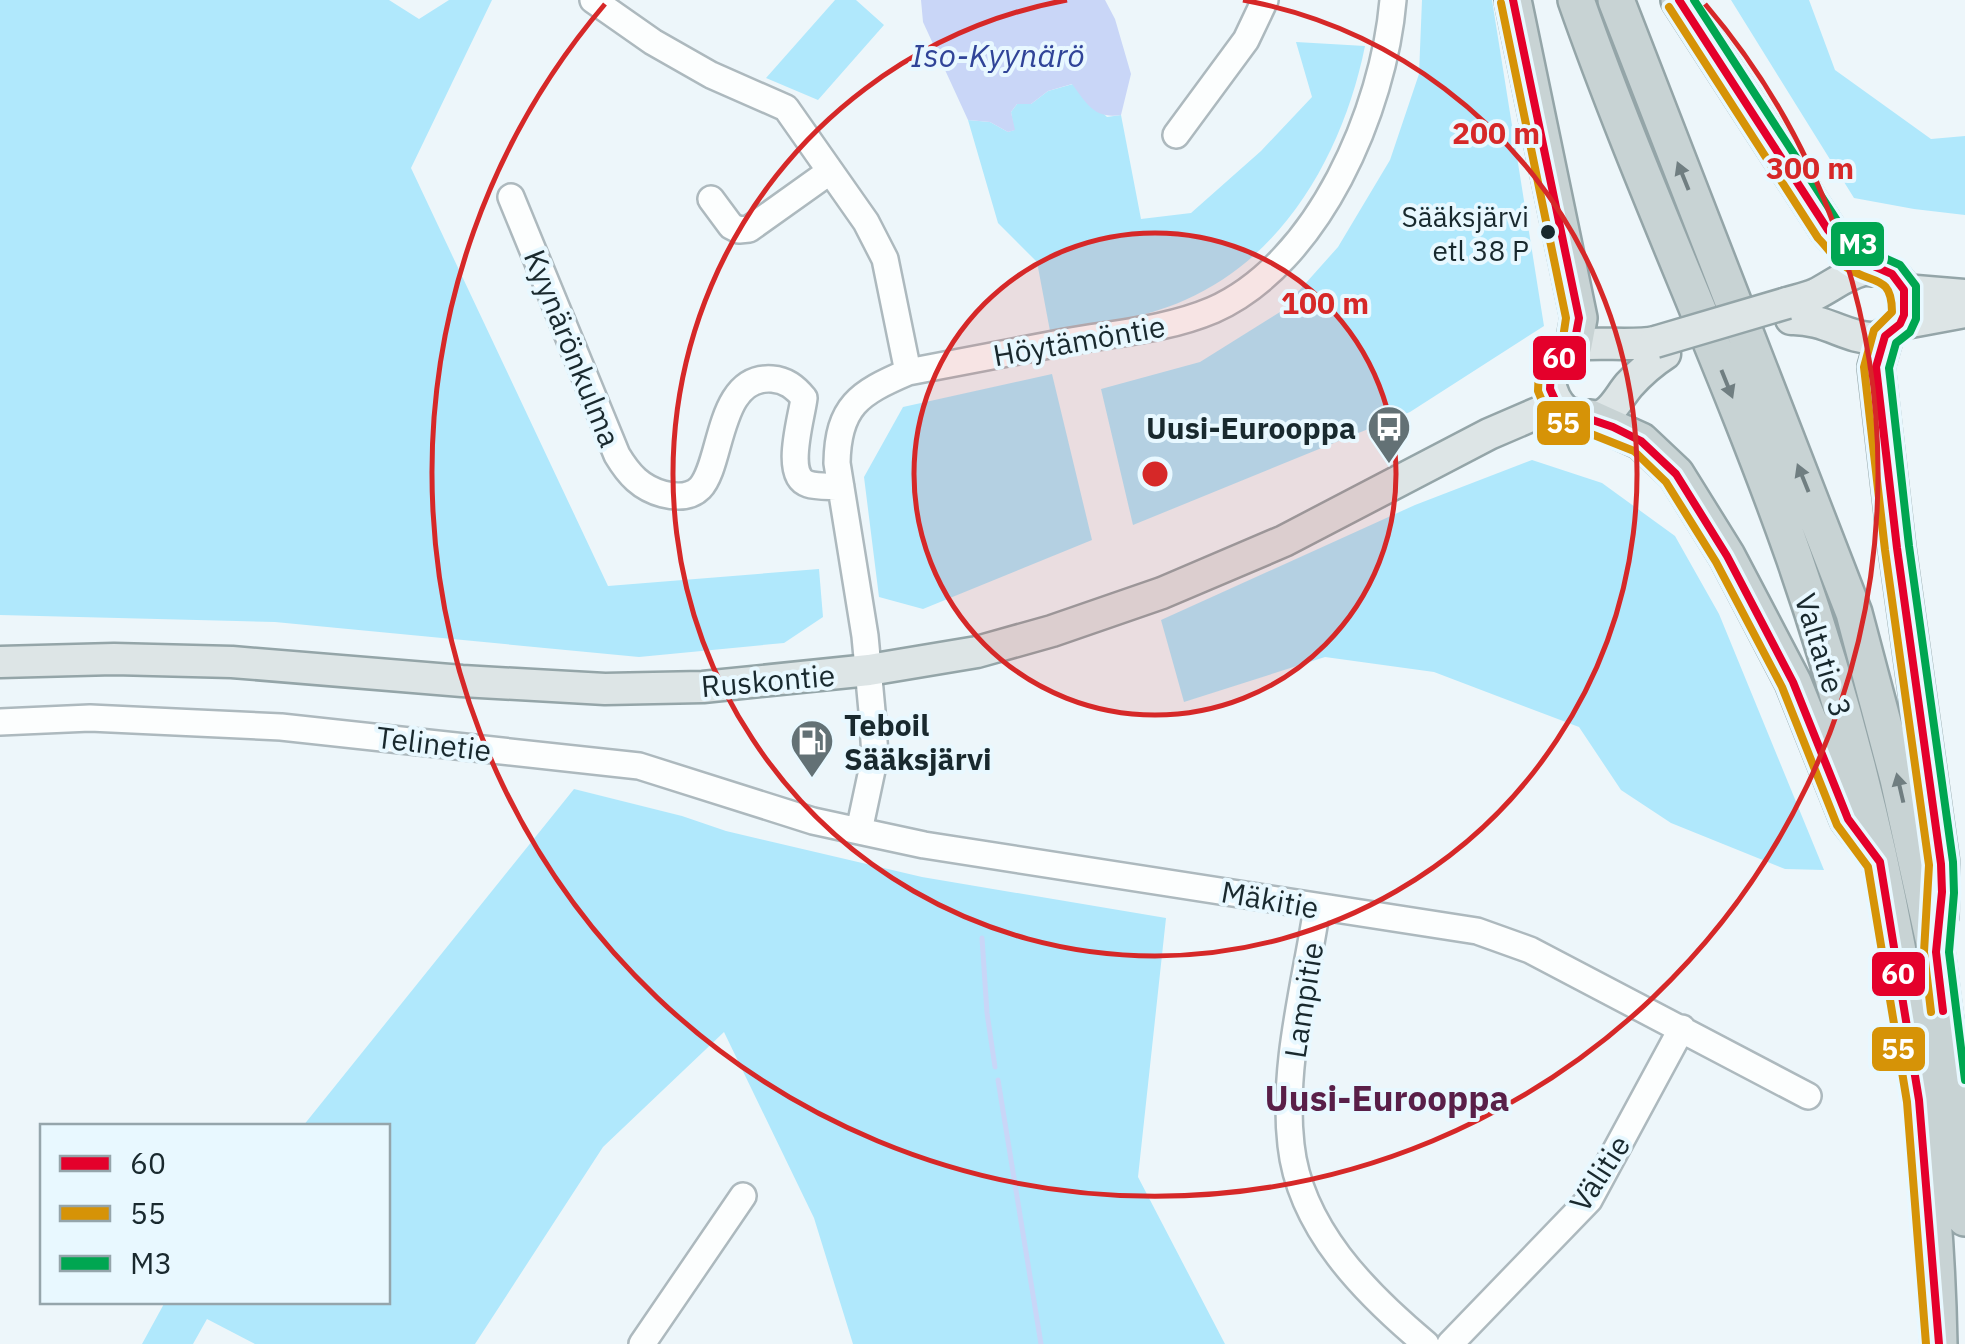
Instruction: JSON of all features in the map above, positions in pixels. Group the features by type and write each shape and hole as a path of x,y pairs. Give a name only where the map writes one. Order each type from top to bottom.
{"highway":[{"path":"1513,0 1580,318 1562,358"},
{"name":"Valtatie 3","path":"1576,0 1794,557 1835,686 1880,862 1920,1100 1939,1344"},
{"name":"Valtatie 3","path":"1616,0 1854,613 1898,779 1936,952 1965,1218"},
{"path":"1679,0 1828,230 1842,248 1872,268"},
{"path":"1892,330 1876,367 1941,864 1936,952"},
{"path":"1582,416 1641,441 1676,474 1727,556 1793,682 1848,819 1880,862"}],"main road":[{"path":"1660,348 1602,416 1582,416 1556,402 1550,389 1562,358 1624,346 1660,348 1789,311 1850,274 1872,268 1892,274 1904,290 1905,309 1892,330"},
{"path":"1904,290 1965,294"},
{"path":"1789,311 1860,336 1965,312"},
{"name":"Ruskontie","path":"1490,434 1562,358"},
{"name":"Ruskontie","path":"0,662 114,658 232,662 605,689 703,686 869,670 977,652 1162,594 1284,541 1540,412 1582,416"}],"street":[{"path":"592,0 667,50 786,108 866,222 885,258 894,286 908,372"},
{"path":"1176,135 1246,40 1264,0"},
{"name":"Höytämöntie","path":"869,670 837,443 845,415 854,403 874,386 908,372 1147,329 1211,311 1249,289 1292,246 1345,167 1378,83 1393,0"},
{"path":"710,199 731,226 749,229 828,172"},
{"name":"Kyynärönkulma","path":"511,197 628,474 662,494 680,497 692,493 706,478 729,409 750,384 764,378 781,379 804,398 794,467 800,480 841,487"},
{"path":"859,831 874,756 869,670"},
{"name":"Telinetie","path":"0,722 90,718 282,728 639,766 813,821 859,831"},
{"name":"Mäkitie","path":"859,831 924,845 1477,931 1530,950 1808,1096"},
{"name":"Lampitie","path":"1317,908 1289,1088 1291,1148 1307,1201 1334,1251 1378,1304 1426,1344"},
{"name":"Välitie","path":"1450,1344 1589,1200 1682,1028"},
{"path":"642,1344 742,1196"}],"shaded area":[{"path":"0,0 389,0 419,19 449,0 492,0 411,168 608,586 819,569 823,617 784,643 639,657 275,622 0,615"},
{"path":"835,0 856,0 884,25 818,100 766,78"},
{"path":"1422,0 1492,0 1544,326 1410,412 1133,525 1101,389 1200,362 1280,312 1338,247 1390,160 1419,74"},
{"path":"1731,0 1809,0 1835,70 1931,139 1965,136 1965,215 1854,198"},
{"path":"1296,42 1365,46 1342,123 1325,160 1281,228 1221,281 1185,300 1136,316 1050,331 1037,262 998,223 968,120 990,122 1008,132 1014,130 1011,112 1017,104 1031,104 1048,91 1073,84 1107,117 1121,115 1141,219 1191,213 1261,151 1312,97"},
{"path":"1052,374 1092,540 923,609 879,597 864,477 903,407"},
{"path":"1532,460 1602,483 1675,536 1719,614 1824,870 1785,869 1671,823 1621,790 1579,727 1434,672 1325,657 1184,702 1161,620 1415,505"},
{"path":"574,789 726,831 922,877 1166,918 1138,1177 1225,1344 853,1344 814,1218 724,1032 603,1147 475,1344 255,1344 207,1319 193,1344 142,1344 164,1304 390,1304 390,1124 305,1124"}],"water":[{"name":"Iso-Kyynärö","path":"921,0 1105,0 1115,19 1131,74 1121,115 1098,112 1072,84 1048,91 1031,104 1017,104 1011,112 1015,130 1008,132 990,122 968,120 923,22"}],"waterway":[{"path":"982,938 995,1067"},
{"path":"998,1080 1041,1344"}],"transit line":[{"name":"60","path":"1513,0 1579,318 1574,345 1551,371 1550,389 1566,411 1641,441 1676,474 1727,556 1793,682 1848,819 1880,862 1919,1100 1939,1344"},
{"name":"60","path":"1679,0 1828,230 1853,257 1892,274 1904,290 1904,315 1900,324 1885,336 1876,367 1941,864 1936,952 1943,1011"},
{"name":"M3","path":"1694,0 1838,222 1860,247 1900,265 1916,286 1916,319 1910,332 1896,343 1889,368 1909,546 1953,862 1949,952 1965,1080"},
{"name":"55","path":"1501,3 1566,318 1563,338 1550,349 1539,368 1538,391 1545,408 1561,422 1634,451 1666,482 1716,562 1782,687 1837,825 1868,867 1907,1102 1926,1344"},
{"name":"55","path":"1669,7 1818,238 1846,267 1884,285 1891,300 1892,312 1874,330 1864,367 1929,865 1924,952 1931,1012"}],"place":[{"name":"Sääksjärvi etl 38 P","path":"1548,232"},
{"name":"Uusi-Eurooppa","path":"1389,465"},
{"name":"Teboil Sääksjärvi","path":"812,779"}],"district":[{"name":"Uusi-Eurooppa","path":"1387,1098"}]}
